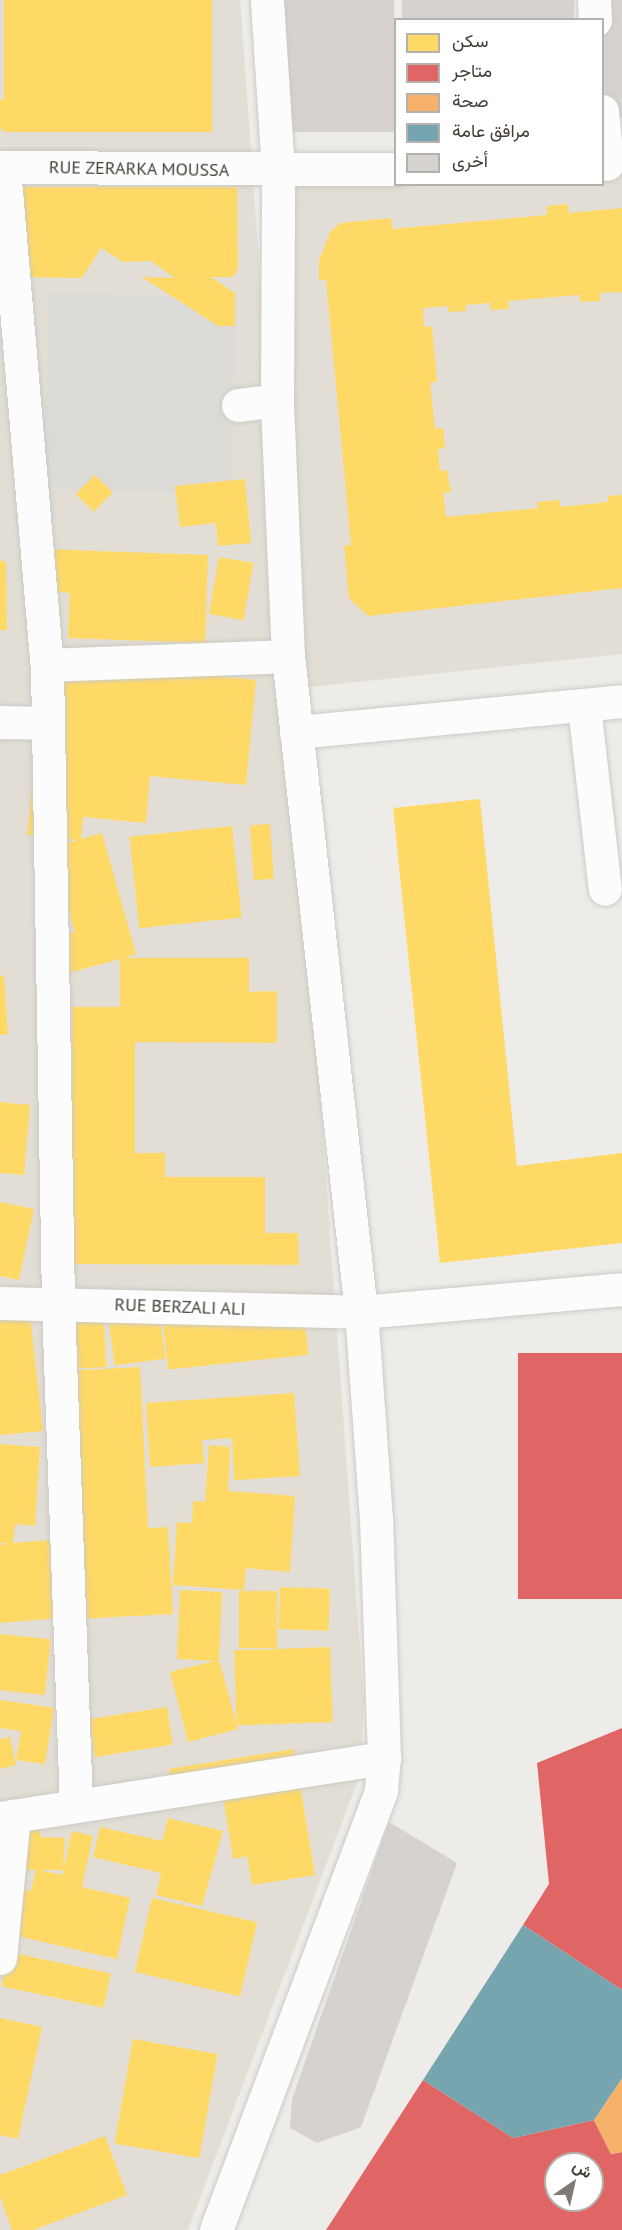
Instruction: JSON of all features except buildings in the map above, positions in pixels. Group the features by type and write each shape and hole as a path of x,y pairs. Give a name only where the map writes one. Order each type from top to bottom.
{"street":[{"path":"216,2230 381,1790 384,1758 376,1519 361,1312 288,656 277,400 278,171 267,0"},
{"path":"594,0 596,18"},
{"path":"604,119 610,164"},
{"path":"2,167 47,665 46,723 58,1304 76,1806"},
{"name":"RUE ZERARKA MOUSSA","path":"2,167 278,171 394,168"},
{"path":"238,405 277,400"},
{"path":"47,665 288,656"},
{"path":"296,732 622,701"},
{"path":"585,706 605,888"},
{"path":"0,722 46,723"},
{"name":"RUE BERZALI ALI","path":"0,1303 361,1312 622,1289"},
{"path":"0,1958 7,1817 384,1758"}],"shaded area":[{"path":"0,0 240,0 286,635 278,171 394,184 394,186 604,186 604,164 622,164 622,654 291,689 290,681 364,1704 360,1775 188,2230 0,2230"},
{"path":"50,292 237,299 230,494 43,488"}]}
